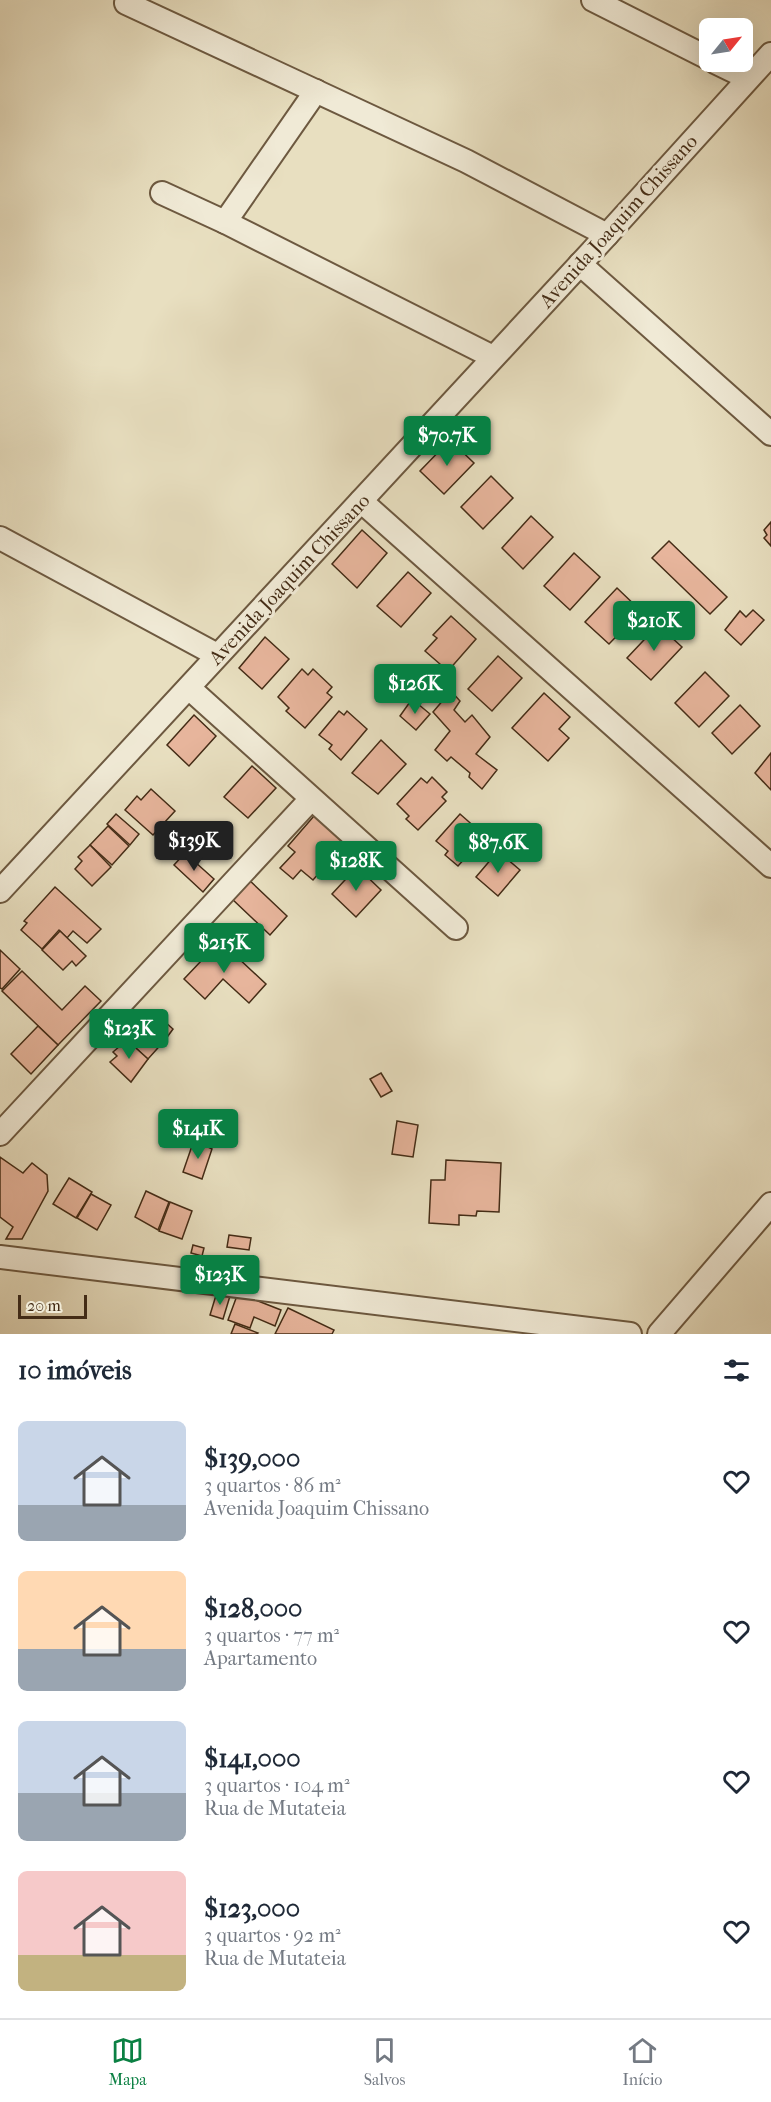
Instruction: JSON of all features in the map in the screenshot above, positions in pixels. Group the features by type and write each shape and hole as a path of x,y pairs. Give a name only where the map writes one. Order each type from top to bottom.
{"street":[{"path":"593,0 699,53"},
{"path":"126,3 465,162 607,235"},
{"name":"Avenida Joaquim Chissano","path":"0,891 607,235 771,54"},
{"path":"736,72 748,78"},
{"path":"225,222 316,91"},
{"path":"162,193 225,222 493,357"},
{"path":"580,264 771,434"},
{"path":"360,501 771,866"},
{"path":"0,538 218,655"},
{"path":"189,688 456,928"},
{"path":"0,1134 311,799"},
{"path":"658,1334 771,1204"},
{"path":"0,1257 630,1334"}],"building":[{"path":"450,440 474,463 444,494 420,471"},
{"path":"491,476 513,498 483,529 461,507"},
{"path":"531,516 553,537 523,569 502,548"},
{"path":"771,522 771,546 764,538 767,535 764,530"},
{"path":"362,530 387,553 357,588 332,564"},
{"path":"669,541 727,597 710,614 652,558"},
{"path":"574,553 600,577 570,610 544,586"},
{"path":"408,572 431,593 401,627 377,606"},
{"path":"617,588 641,611 609,644 585,622"},
{"path":"753,610 764,620 741,645 725,630 740,611 746,617"},
{"path":"451,616 476,639 448,671 425,651 437,638 433,635"},
{"path":"658,625 682,647 651,680 627,658"},
{"path":"265,637 289,659 262,689 239,668"},
{"path":"498,656 522,678 492,711 468,689"},
{"path":"302,669 308,675 313,669 332,687 327,693 332,697 305,728 286,711 289,708 278,697"},
{"path":"705,672 729,696 699,727 675,703"},
{"path":"451,691 460,701 454,710 465,722 472,715 490,737 476,754 497,770 482,789 469,777 470,773 451,757 447,761 435,750 450,731 433,712"},
{"path":"544,693 570,717 559,729 569,738 548,761 512,728"},
{"path":"412,699 430,714 416,730 400,716"},
{"path":"740,705 760,726 732,754 712,733"},
{"path":"339,711 344,715 347,711 367,729 341,760 329,749 332,745 319,735"},
{"path":"194,715 216,736 189,766 167,745"},
{"path":"381,740 406,764 378,794 352,773"},
{"path":"771,753 771,790 755,773"},
{"path":"252,766 276,788 248,818 224,797"},
{"path":"432,777 447,792 442,797 446,801 418,830 406,819 409,816 397,804 421,778 427,783"},
{"path":"151,789 175,811 153,835 125,810 137,796 141,800"},
{"path":"116,814 139,834 130,845 107,824"},
{"path":"460,814 485,836 458,866 445,855 448,851 436,841"},
{"path":"314,816 345,843 313,880 301,870 293,879 280,868 295,852 288,846"},
{"path":"108,826 129,846 112,865 90,845"},
{"path":"90,845 111,867 92,886 75,869 82,861 78,857"},
{"path":"498,851 520,870 498,896 476,877"},
{"path":"185,853 214,879 203,892 174,865"},
{"path":"357,867 381,890 356,917 332,894"},
{"path":"248,879 287,916 270,935 231,898"},
{"path":"55,887 101,929 87,943 73,931 67,938 59,930 42,949 21,930 27,923 24,921"},
{"path":"60,931 86,956 76,966 72,961 63,970 42,950"},
{"path":"220,941 266,984 249,1003 223,979 205,999 184,979"},
{"path":"0,950 20,969 2,989 0,988"},
{"path":"22,971 62,1010 85,986 101,1001 58,1045 2,991"},
{"path":"154,1012 173,1029 165,1040 146,1022"},
{"path":"146,1022 165,1040 148,1059 127,1040"},
{"path":"38,1026 58,1045 31,1074 11,1054"},
{"path":"127,1040 148,1059 131,1082 110,1062 117,1056 113,1052"},
{"path":"381,1073 392,1091 381,1097 370,1079"},
{"path":"397,1121 418,1125 413,1157 392,1154"},
{"path":"194,1140 212,1149 202,1179 183,1172"},
{"path":"0,1157 23,1173 32,1163 47,1175 48,1191 22,1239 6,1239 13,1227 0,1217"},
{"path":"446,1160 501,1163 499,1212 477,1211 476,1216 459,1215 459,1225 429,1223 431,1180 445,1180"},
{"path":"69,1178 92,1192 76,1218 53,1204"},
{"path":"146,1191 169,1202 158,1230 135,1217"},
{"path":"91,1194 111,1205 97,1230 77,1218"},
{"path":"170,1202 192,1211 182,1239 159,1231"},
{"path":"229,1235 251,1238 249,1250 227,1247"},
{"path":"193,1245 204,1248 202,1256 191,1253"},
{"path":"217,1292 230,1296 223,1319 210,1315"},
{"path":"238,1293 281,1310 275,1326 254,1317 250,1328 228,1320"},
{"path":"288,1308 334,1330 332,1334 275,1334"},
{"path":"235,1324 258,1333 231,1334"}]}
